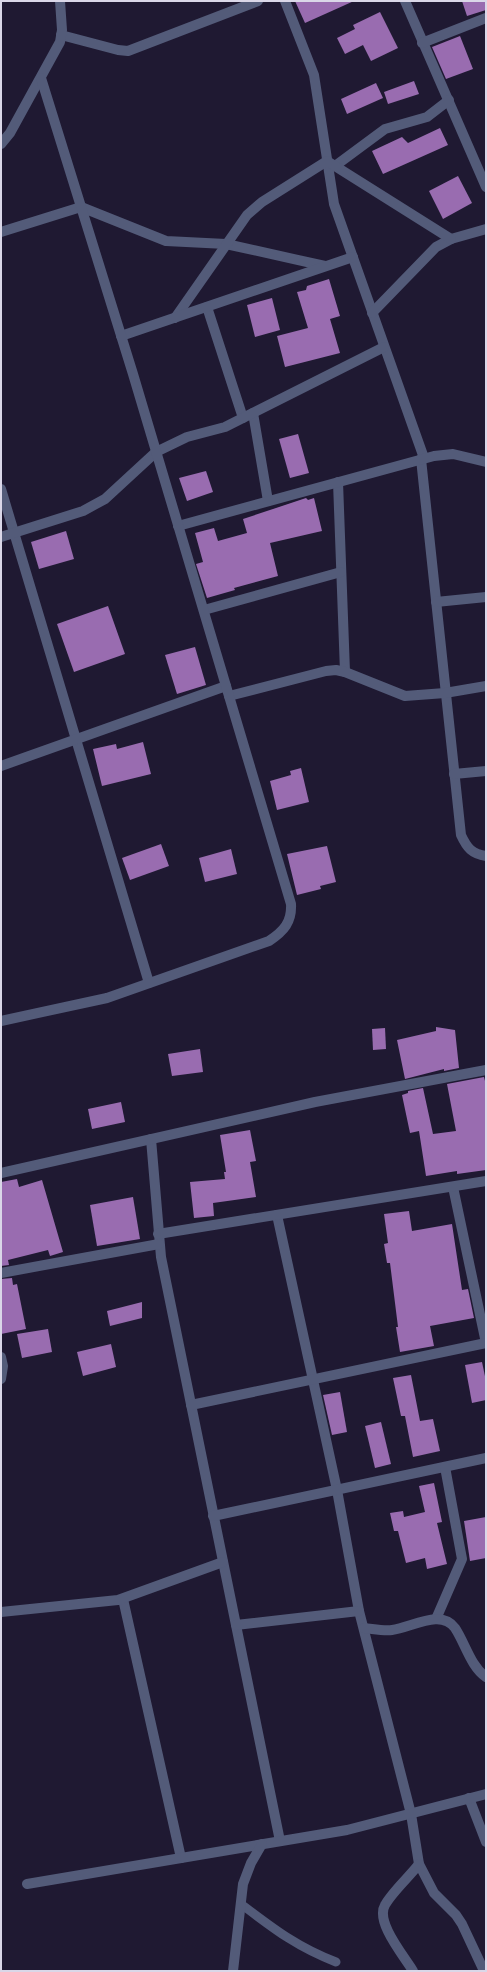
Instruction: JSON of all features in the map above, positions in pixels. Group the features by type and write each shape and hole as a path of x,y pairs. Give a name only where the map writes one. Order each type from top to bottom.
{"street":[{"path":"1,144 10,133 56,51 61,35 60,1"},
{"path":"61,35 118,50 128,50 258,1"},
{"path":"285,1 314,75 331,164 334,204 422,459 460,836 466,847 475,854 486,856"},
{"path":"405,1 486,187"},
{"path":"422,43 486,18"},
{"path":"1,1021 101,1000 269,941 284,930 292,915 291,904 122,336 41,78"},
{"path":"175,318 246,215 254,208 331,164 385,129 427,117 449,100"},
{"path":"331,164 451,239"},
{"path":"1,232 81,207 166,241 226,244 325,266"},
{"path":"372,313 436,247 451,239 486,229"},
{"path":"122,336 352,257"},
{"path":"207,307 243,418"},
{"path":"1,537 83,511 105,499 156,452 182,438 221,429 384,347"},
{"path":"253,413 268,501"},
{"path":"178,526 422,459 447,454 486,462"},
{"path":"338,482 346,672"},
{"path":"1,489 77,738 149,983"},
{"path":"204,610 341,572"},
{"path":"436,602 486,597"},
{"path":"1,766 77,738 228,691 326,671 336,670 346,672 405,696 445,693 486,686"},
{"path":"454,774 486,771"},
{"path":"1,1173 315,1102 486,1070"},
{"path":"151,1139 158,1239 280,1841"},
{"path":"1,1273 277,1215 453,1187 486,1180"},
{"path":"191,1404 486,1343 453,1187"},
{"path":"277,1215 337,1490 359,1611 411,1814 420,1864 434,1893 462,1924 484,1971"},
{"path":"1,1358 3,1366 1,1379"},
{"path":"214,1516 486,1458"},
{"path":"436,1619 462,1559 445,1467"},
{"path":"1,1612 123,1599 223,1562"},
{"path":"123,1599 181,1858"},
{"path":"236,1625 359,1611"},
{"path":"364,1628 394,1630 436,1619 446,1620 451,1623 478,1670 486,1677"},
{"path":"27,1884 347,1830 486,1794"},
{"path":"469,1798 486,1842"},
{"path":"233,1971 243,1884 251,1863 262,1844"},
{"path":"414,1971 384,1924 382,1915 385,1905 420,1864"}],"lane":[{"path":"241,1904 291,1941 311,1952 336,1962"}],"building":[{"path":"295,1 354,1 305,23"},
{"path":"462,1 486,1 486,10 467,16"},
{"path":"380,12 398,48 371,61 363,45 345,54 337,38 355,29 353,25"},
{"path":"460,36 473,69 446,79 432,47"},
{"path":"414,81 419,94 388,104 384,92"},
{"path":"376,83 383,98 347,114 341,99"},
{"path":"440,128 448,145 383,174 372,151 402,137 408,143"},
{"path":"458,176 472,203 443,219 429,191"},
{"path":"329,279 340,316 330,319 340,353 285,367 277,336 308,328 297,292 306,290 307,286"},
{"path":"272,298 280,330 255,337 247,305"},
{"path":"298,434 309,473 290,478 279,439"},
{"path":"206,471 213,492 187,501 179,478"},
{"path":"306,498 308,500 314,498 322,531 270,543 278,576 234,588 235,590 207,598 196,564 203,562 195,533 214,528 218,541 247,533 243,519"},
{"path":"66,531 74,559 39,569 31,542"},
{"path":"108,606 125,654 74,672 57,624"},
{"path":"195,647 206,685 177,694 165,655"},
{"path":"143,742 151,774 102,786 93,749 116,744 117,749"},
{"path":"301,768 309,802 277,810 270,781 291,775 290,771"},
{"path":"161,844 169,866 130,880 122,858"},
{"path":"327,846 336,882 320,886 321,889 297,895 287,854"},
{"path":"231,849 237,874 205,882 199,858"},
{"path":"436,1027 455,1030 459,1068 444,1071 444,1069 405,1079 397,1040 436,1031"},
{"path":"385,1028 386,1049 373,1050 372,1029"},
{"path":"200,1049 203,1072 172,1076 168,1054"},
{"path":"484,1077 486,1085 486,1170 457,1174 457,1171 426,1176 419,1131 410,1133 402,1095 408,1093 408,1091 423,1088 433,1134 456,1131 447,1084"},
{"path":"121,1102 125,1122 92,1129 88,1109"},
{"path":"250,1130 256,1161 250,1162 256,1197 213,1203 214,1216 194,1218 190,1182 225,1179 224,1172 226,1172 220,1135"},
{"path":"17,1179 19,1187 42,1180 63,1252 50,1256 48,1250 8,1260 9,1265 1,1266 1,1182"},
{"path":"133,1197 140,1239 97,1246 90,1205"},
{"path":"409,1211 412,1231 452,1224 462,1290 468,1289 474,1318 430,1326 434,1346 400,1352 390,1263 387,1263 384,1244 388,1243 384,1214"},
{"path":"12,1278 13,1285 17,1284 26,1329 1,1334 1,1279"},
{"path":"142,1302 142,1318 110,1326 107,1311"},
{"path":"48,1329 52,1352 22,1358 17,1334"},
{"path":"111,1344 116,1367 83,1376 77,1352"},
{"path":"482,1362 486,1381 486,1400 472,1403 465,1365"},
{"path":"411,1375 420,1421 433,1419 440,1451 413,1457 405,1416 401,1416 393,1378"},
{"path":"340,1392 347,1432 332,1435 323,1395"},
{"path":"381,1422 391,1464 375,1468 365,1426"},
{"path":"434,1483 442,1522 437,1523 447,1564 427,1569 425,1558 406,1563 398,1531 394,1531 390,1513 403,1511 404,1517 425,1512 419,1486"},
{"path":"486,1517 486,1558 470,1561 464,1521"}]}
